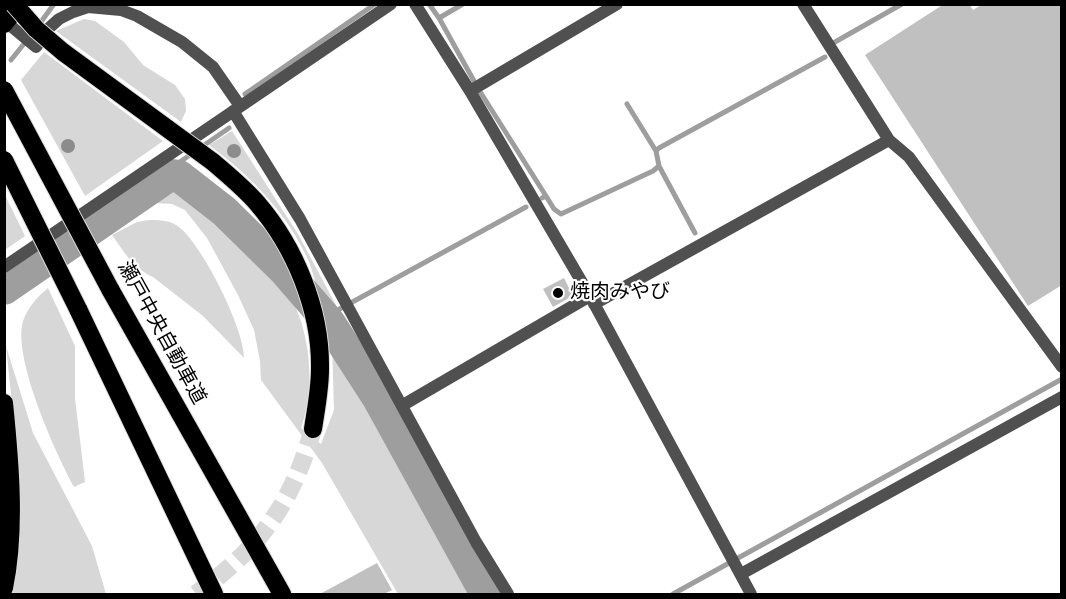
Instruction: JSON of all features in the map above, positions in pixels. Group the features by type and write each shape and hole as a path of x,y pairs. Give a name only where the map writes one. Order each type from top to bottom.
{"highway":[{"path":"14,4 36,29 63,52 213,162 241,186 258,205 284,242 306,288 318,337 320,368 313,429"},
{"path":"5,23 20,4"},
{"name":"瀬戸中央自動車道","path":"4,90 110,289 282,594"},
{"path":"4,160 214,594"},
{"path":"4,403 9,463 10,523 4,588"}],"street":[{"path":"4,267 391,4"},
{"path":"415,4 475,88 751,594"},
{"path":"475,88 617,4"},
{"path":"803,4 889,140 909,157 1062,367"},
{"path":"5,23 36,48 49,28 72,12 88,7 121,10 137,16 182,42 213,67 403,405 476,542 508,594"},
{"path":"403,405 889,140"},
{"path":"739,571 1062,397"}],"shaded area":[{"path":"84,19 95,21 124,42 143,65 175,85 185,99 186,111 181,122 56,31"},
{"path":"44,52 163,141 85,196 21,80"},
{"path":"232,131 298,234 336,305 327,310 309,262 279,212 254,183 209,145"},
{"path":"174,186 189,193 272,271 292,299 305,334 308,353 309,392 301,428 321,444 334,410 332,341 375,411 477,594 398,594 322,463 261,380 254,330 207,238 185,210 172,204 154,203 133,211 162,191"},
{"path":"5,195 25,236 4,250"},
{"path":"166,221 176,225 197,248 229,307 237,327 244,358 203,316 135,265 112,235 137,222"},
{"path":"48,288 75,346 75,398 85,482 74,487 38,405 24,357 21,337 27,311"},
{"path":"6,346 33,433 92,546 106,594 11,594 13,585 14,423"}],"building":[{"path":"944,4 969,4 973,10 981,5 1062,5 1062,285 1028,306 865,55"},
{"name":"焼肉みやび","path":"564,278 573,296 553,307 543,289"},
{"path":"377,563 392,590 384,594 320,594"}],"waterway":[{"path":"38,26 54,4"},
{"path":"245,94 375,4"},
{"path":"429,4 439,18 463,4"},
{"path":"835,42 902,4"},
{"path":"439,18 479,90 546,196"},
{"path":"11,60 27,40"},
{"path":"542,198 546,196 554,209 561,214 653,171 659,166 656,151 659,148 825,57"},
{"path":"627,104 656,151"},
{"path":"170,175 174,166 229,128"},
{"path":"659,166 695,233"},
{"path":"4,289 170,175 179,176 224,211 284,270 329,322 378,398 486,594"},
{"path":"325,317 526,207"},
{"path":"673,594 1062,379"}],"tunnel":[{"path":"196,594 238,559 270,523 294,481 313,429"}],"place":[{"name":"焼肉みやび","path":"558,293"}]}
